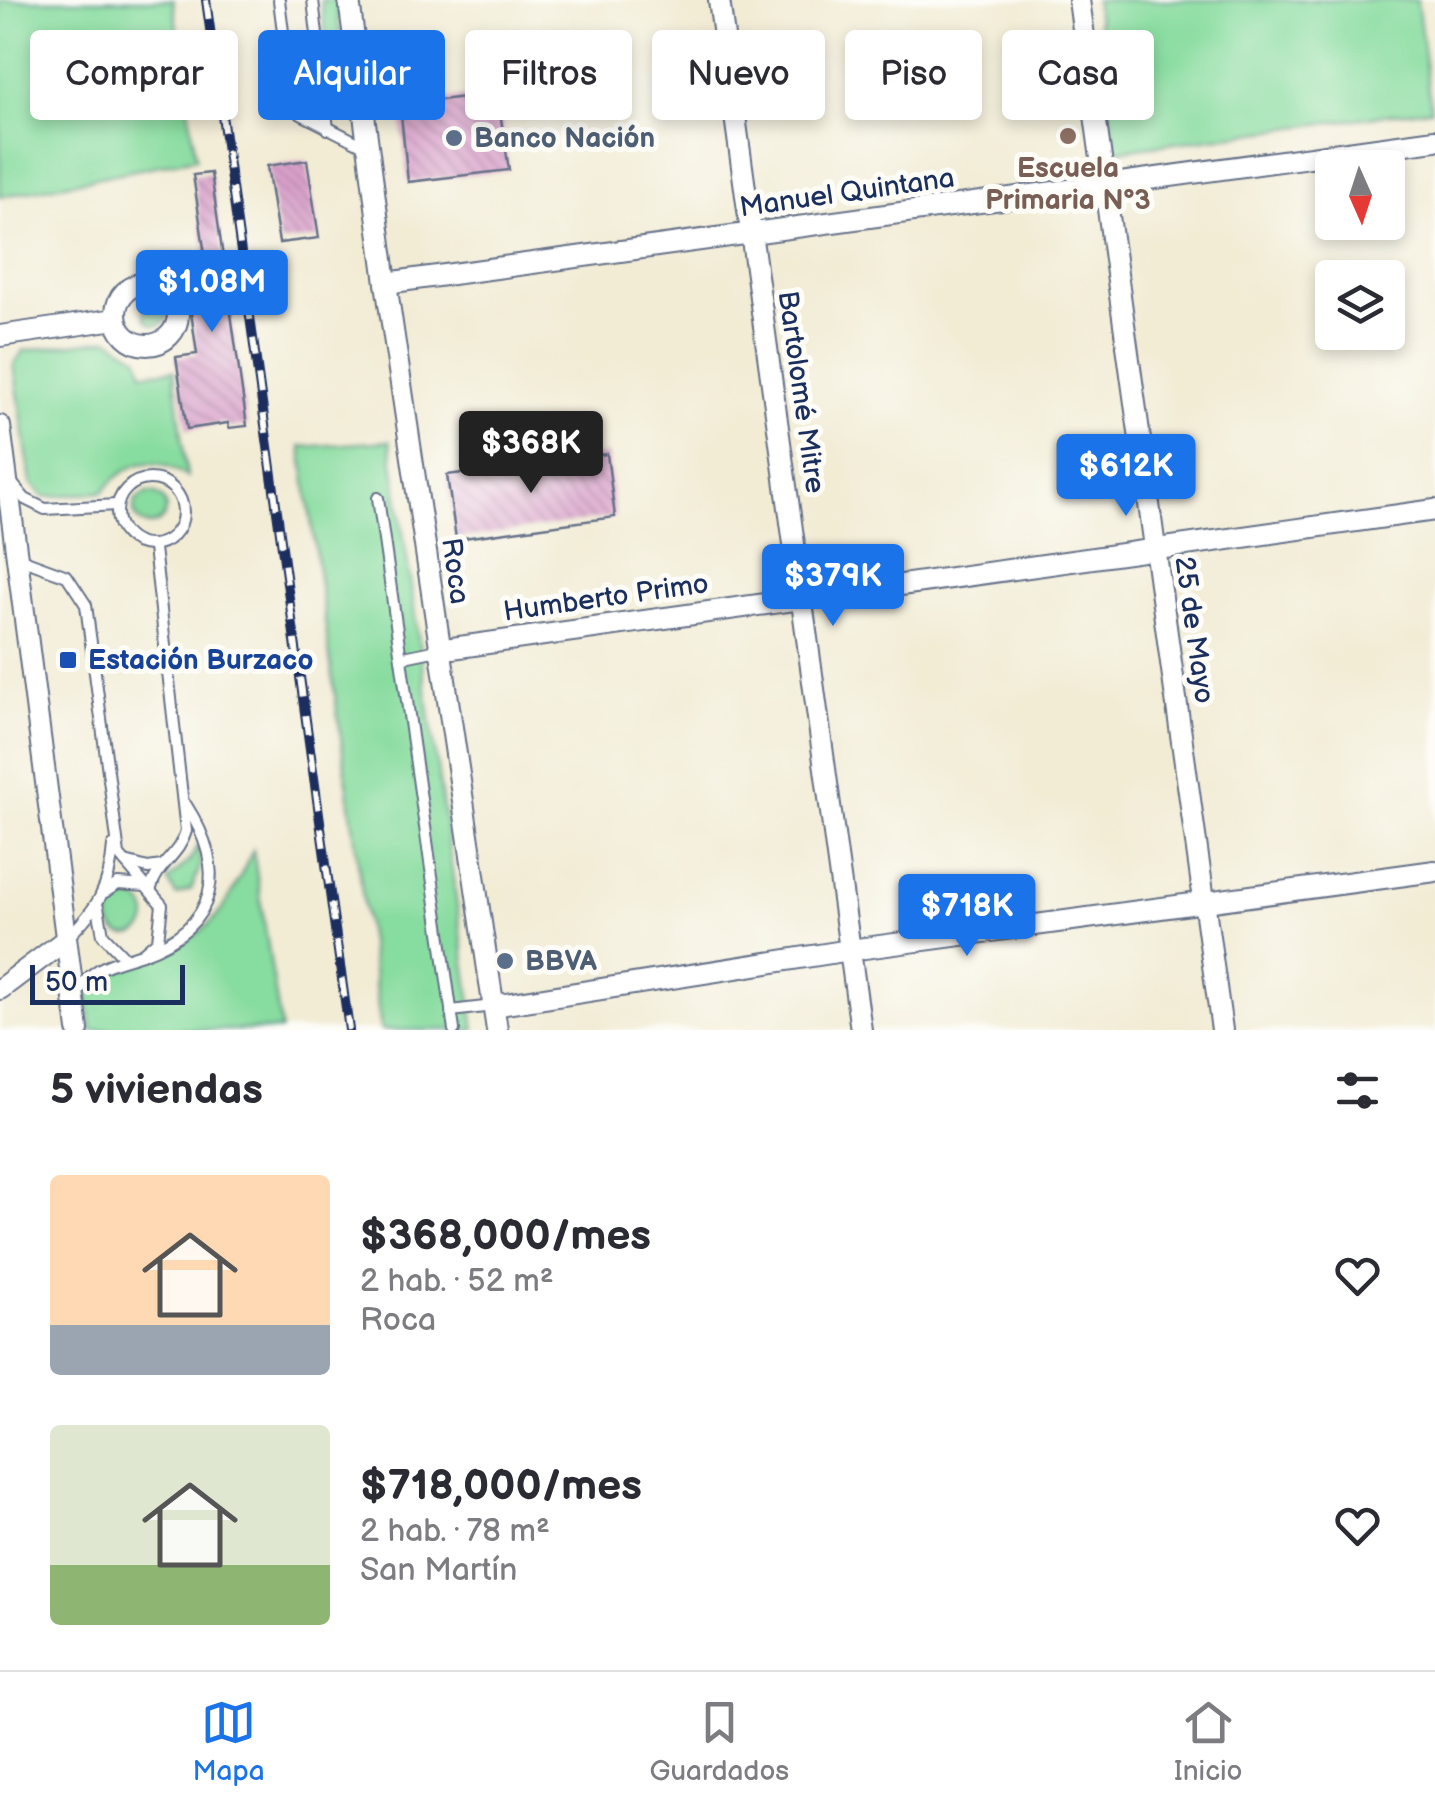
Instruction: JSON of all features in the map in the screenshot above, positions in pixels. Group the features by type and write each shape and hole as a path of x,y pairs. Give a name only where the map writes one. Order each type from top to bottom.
{"street":[{"name":"Roca","path":"349,0 438,650 497,1030"},
{"name":"Bartolomé Mitre","path":"719,0 861,1030"},
{"name":"25 de Mayo","path":"1079,0 1222,1030"},
{"name":"Manuel Quintana","path":"386,283 1435,140"},
{"path":"0,336 116,319"},
{"path":"0,426 3,478 17,558 78,1030"},
{"name":"Humberto Primo","path":"438,650 1435,510"},
{"path":"493,1006 850,950 1435,871"},
{"path":"0,989 64,941"}],"lane":[{"path":"279,0 292,104 328,129 366,146"},
{"path":"314,0 328,129"},
{"path":"3,478 44,509 117,506"},
{"path":"143,478 159,480 173,488 180,500 178,529 167,543 154,548 130,537 117,506 129,484 143,478"},
{"path":"378,498 404,658 454,1030"},
{"path":"152,888 162,866 181,848 186,805 154,548"},
{"path":"17,558 67,576 86,605 114,834 110,879 98,906 64,941"},
{"path":"404,658 438,650"},
{"path":"74,1004 90,974 143,954 181,931 200,914 210,896 213,877 206,837 186,805"},
{"path":"114,834 124,862 152,888 162,905 163,923 158,940 143,954"},
{"path":"124,862 148,868 162,866"},
{"path":"104,893 132,883 152,888"},
{"path":"98,906 102,935 126,958"},
{"path":"451,1010 493,1006"}],"green space":[{"path":"0,0 173,0 177,30 30,30 30,120 190,120 196,158 0,197"},
{"path":"321,0 336,0 340,30 325,30"},
{"path":"1095,0 1417,0 1431,109 1115,151 1111,120 1154,120 1154,30 1099,30"},
{"path":"156,301 168,313 156,325 144,313"},
{"path":"109,339 138,357 143,373 174,370 187,477 163,465 142,464 122,473 103,492 44,497 31,483 14,365 23,351"},
{"path":"390,441 475,1030 381,1030 301,447"},
{"path":"150,493 161,498 166,509 161,520 150,525 139,520 134,509 139,498"},
{"path":"198,845 200,867 191,890 176,895 168,881 190,860"},
{"path":"253,850 281,1030 91,1030 87,996 98,983 194,936 208,925 228,900"},
{"path":"128,898 142,903 147,917 142,931 128,936 114,931 109,917 114,903"}],"building":[{"name":"Banco Nación","path":"465,97 465,120 501,120 509,170 408,182 402,120 445,120 445,99"},
{"path":"307,160 319,238 279,243 267,166"},
{"path":"211,173 247,426 229,428 228,423 187,429 176,357 197,354 189,298 211,295 193,175"},
{"path":"607,454 615,517 456,539 447,475"}],"railway":[{"path":"206,0 349,1030"}],"place":[{"name":"Escuela Primaria Nº3","path":"1068,136"},
{"name":"Banco Nación","path":"454,138"},
{"name":"Estación Burzaco","path":"68,660"},
{"name":"BBVA","path":"505,961"}]}
